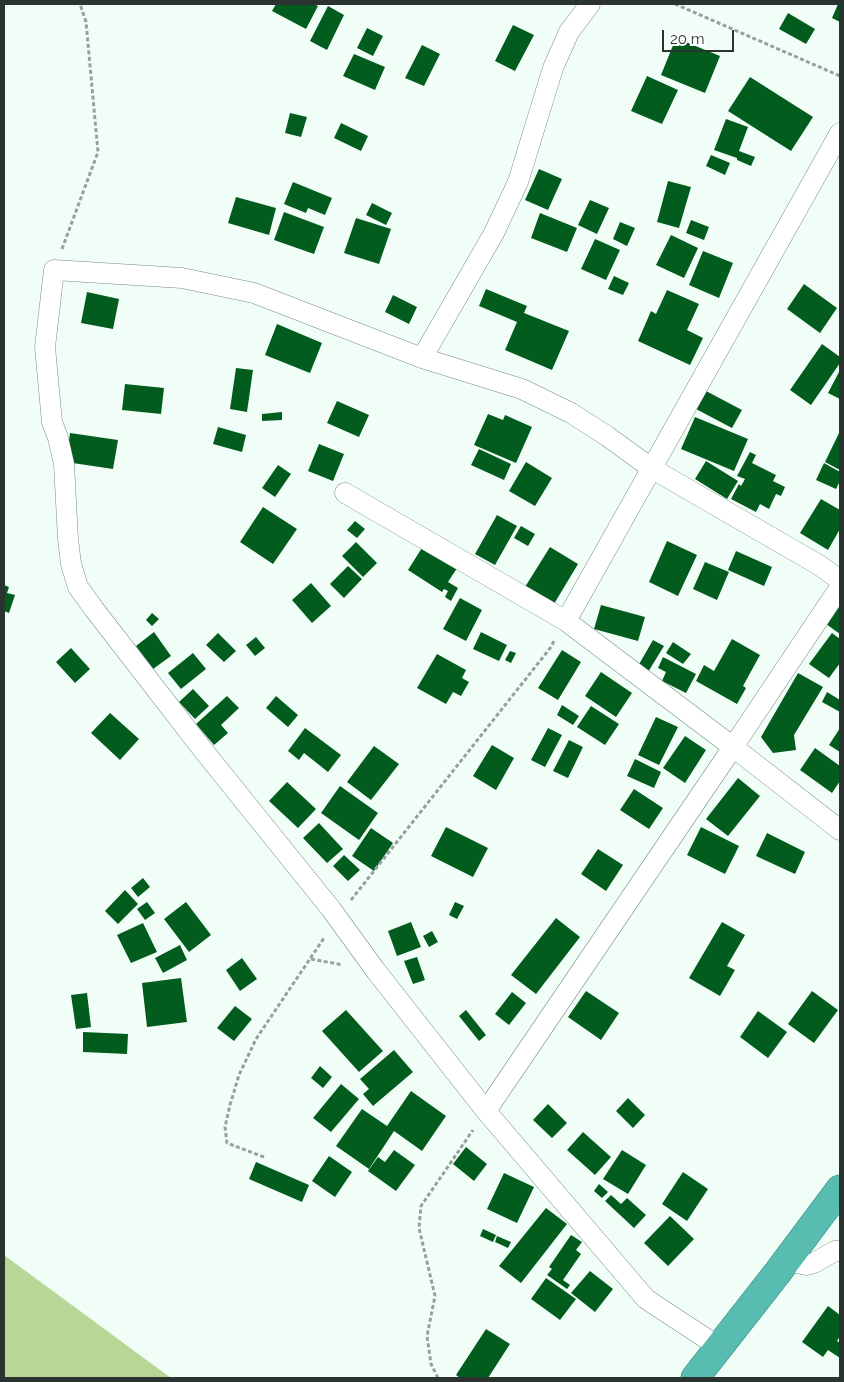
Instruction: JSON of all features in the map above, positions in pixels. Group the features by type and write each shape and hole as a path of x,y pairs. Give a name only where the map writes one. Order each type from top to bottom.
{"highway":[{"path":"695,1378 840,1189"}],"street":[{"path":"422,358 494,233 518,182 553,68 569,32 590,4"},
{"path":"566,621 840,133"},
{"path":"719,1347 646,1298 486,1111 376,971 331,909 203,750 78,587 71,564 64,464 52,422 44,347 54,270 182,278 254,292 422,358 522,389 570,413 607,436 651,468 812,561 840,580"},
{"path":"345,493 566,621 840,830"},
{"path":"486,1111 840,587"},
{"path":"786,1261 807,1265 835,1251 840,1251"}],"path":[{"path":"54,270 98,152 86,22 80,4"},
{"path":"675,4 840,76"},
{"path":"264,1157 227,1143 225,1127 240,1075 256,1039 338,918 551,647 566,621"},
{"path":"438,1378 431,1364 427,1336 434,1296 419,1228 421,1206 486,1111"}],"green space":[{"path":"4,1255 171,1378 4,1378"}],"building":[{"path":"276,4 314,4 318,6 306,29 272,11"},
{"path":"838,4 840,4 840,22 832,18"},
{"path":"328,6 344,15 327,50 310,41"},
{"path":"788,13 815,29 806,44 779,29"},
{"path":"513,25 534,35 515,71 495,61"},
{"path":"367,28 383,36 373,56 357,48"},
{"path":"676,38 720,56 705,93 661,75"},
{"path":"422,45 440,54 424,86 405,78"},
{"path":"354,54 385,67 375,90 343,76"},
{"path":"647,76 678,90 662,124 631,111"},
{"path":"750,77 813,117 791,151 728,111"},
{"path":"290,113 307,117 301,137 285,133"},
{"path":"726,119 748,127 739,151 755,157 751,166 737,160 737,158 714,150"},
{"path":"341,123 368,136 361,151 334,138"},
{"path":"711,155 730,163 725,175 706,166"},
{"path":"539,169 562,179 548,210 525,200"},
{"path":"668,181 691,187 679,228 657,222"},
{"path":"293,182 332,198 325,215 308,208 306,213 284,204"},
{"path":"236,197 276,208 269,235 228,223"},
{"path":"590,200 609,208 597,234 578,225"},
{"path":"372,203 392,213 386,225 366,215"},
{"path":"284,212 324,227 314,254 274,240"},
{"path":"540,213 577,228 567,252 531,238"},
{"path":"356,218 391,229 379,264 344,253"},
{"path":"691,220 709,227 704,240 686,233"},
{"path":"620,222 635,228 627,246 613,239"},
{"path":"671,235 698,248 684,278 656,265"},
{"path":"595,239 620,250 606,280 581,269"},
{"path":"703,251 733,263 719,298 689,285"},
{"path":"614,276 629,283 623,295 608,289"},
{"path":"804,284 837,308 820,333 787,309"},
{"path":"486,289 527,306 524,313 569,331 552,370 505,350 517,322 479,306"},
{"path":"667,290 699,304 687,330 703,338 690,365 638,341 651,311 656,314"},
{"path":"87,292 119,299 113,329 81,323"},
{"path":"393,295 417,307 409,324 385,312"},
{"path":"277,324 322,343 310,373 265,355"},
{"path":"822,344 840,357 840,363 811,405 790,390"},
{"path":"236,368 253,370 247,412 230,409"},
{"path":"840,370 840,399 828,393"},
{"path":"125,384 164,388 161,414 122,410"},
{"path":"706,391 742,410 732,428 696,409"},
{"path":"337,401 369,415 359,437 327,423"},
{"path":"282,412 282,420 262,421 262,414"},
{"path":"488,414 503,420 505,415 532,427 516,463 474,445"},
{"path":"695,417 748,439 734,471 681,449"},
{"path":"218,427 246,435 242,452 213,444"},
{"path":"840,431 840,470 825,462"},
{"path":"70,433 118,440 113,469 66,462"},
{"path":"319,444 344,454 333,481 308,471"},
{"path":"479,449 511,464 504,480 471,465"},
{"path":"750,452 756,455 752,463 776,475 773,481 785,487 781,496 776,494 769,509 760,504 756,512 731,499 739,484 741,486 745,479 737,476"},
{"path":"706,461 738,481 727,499 695,479"},
{"path":"526,462 552,478 535,506 509,491"},
{"path":"824,463 840,472 840,481 836,489 816,480"},
{"path":"278,465 291,474 275,497 262,488"},
{"path":"821,499 840,510 840,529 828,550 800,533"},
{"path":"263,507 297,529 273,564 240,542"},
{"path":"497,515 517,526 495,565 475,554"},
{"path":"355,521 365,529 357,538 347,530"},
{"path":"521,526 535,534 528,546 514,538"},
{"path":"667,541 697,555 678,596 649,582"},
{"path":"356,542 377,563 363,577 342,556"},
{"path":"425,543 459,565 448,582 458,588 451,601 445,597 448,591 444,589 442,592 408,570"},
{"path":"550,547 578,564 554,604 525,587"},
{"path":"736,551 772,567 764,586 728,570"},
{"path":"705,562 729,572 717,600 693,589"},
{"path":"348,566 362,579 344,598 330,584"},
{"path":"311,583 331,606 312,623 292,600"},
{"path":"4,585 9,587 7,593 15,595 9,613 4,611"},
{"path":"460,598 482,610 466,641 443,629"},
{"path":"601,605 645,617 638,641 594,629"},
{"path":"840,607 840,634 826,624"},
{"path":"152,613 159,619 152,626 146,620"},
{"path":"154,632 171,656 153,669 136,646"},
{"path":"481,632 507,645 499,661 473,649"},
{"path":"218,633 236,651 224,662 206,645"},
{"path":"832,633 840,639 840,663 829,678 809,664"},
{"path":"256,637 265,648 255,656 246,645"},
{"path":"732,639 760,655 743,686 746,688 737,704 696,681 704,665 714,671"},
{"path":"653,640 664,646 648,672 638,666"},
{"path":"673,642 691,654 683,664 666,653"},
{"path":"71,648 90,669 75,683 56,662"},
{"path":"562,650 581,662 558,700 538,688"},
{"path":"510,651 516,653 511,663 505,660"},
{"path":"193,653 206,669 181,689 168,673"},
{"path":"437,654 466,670 462,678 469,682 461,696 453,692 446,704 417,688"},
{"path":"663,657 696,674 686,693 662,681 666,672 658,668"},
{"path":"601,672 632,693 616,717 585,696"},
{"path":"798,673 823,687 794,735 796,750 773,753 761,737"},
{"path":"193,689 209,706 195,719 179,702"},
{"path":"827,692 840,700 840,712 822,702"},
{"path":"227,696 239,708 221,725 228,733 214,745 196,724"},
{"path":"276,696 298,715 288,727 266,708"},
{"path":"562,705 579,716 573,725 557,715"},
{"path":"591,706 619,724 605,745 577,727"},
{"path":"110,713 139,739 120,760 91,733"},
{"path":"656,717 678,727 659,765 638,755"},
{"path":"305,728 341,755 328,772 304,753 299,760 288,751"},
{"path":"548,728 562,735 545,767 531,760"},
{"path":"840,728 840,752 829,745"},
{"path":"685,736 706,750 685,783 663,768"},
{"path":"569,740 583,747 568,778 553,771"},
{"path":"492,745 514,758 496,790 473,776"},
{"path":"374,746 399,764 371,800 347,782"},
{"path":"815,748 840,766 840,781 832,793 800,770"},
{"path":"635,759 661,772 654,788 627,776"},
{"path":"738,778 760,796 728,836 706,819"},
{"path":"287,782 316,809 298,828 269,801"},
{"path":"340,786 378,813 359,840 321,813"},
{"path":"634,789 663,808 649,829 620,810"},
{"path":"319,823 343,849 327,863 303,838"},
{"path":"446,827 488,848 473,877 431,856"},
{"path":"701,827 739,846 725,874 687,855"},
{"path":"371,828 393,843 374,871 352,856"},
{"path":"767,833 805,852 795,874 756,856"},
{"path":"598,849 623,865 606,891 581,874"},
{"path":"344,855 360,870 348,881 333,866"},
{"path":"143,878 150,887 138,897 131,888"},
{"path":"125,890 138,904 118,924 105,911"},
{"path":"147,902 155,913 145,920 137,909"},
{"path":"186,902 211,935 189,952 164,919"},
{"path":"455,902 464,906 457,919 449,915"},
{"path":"556,918 580,937 536,994 511,975"},
{"path":"411,922 421,947 397,956 388,931"},
{"path":"722,922 745,935 727,966 735,970 720,996 689,978"},
{"path":"143,923 157,952 131,963 117,935"},
{"path":"432,931 438,942 429,947 423,936"},
{"path":"180,945 187,960 163,973 155,958"},
{"path":"417,957 425,980 413,984 404,961"},
{"path":"242,958 257,979 240,991 226,970"},
{"path":"181,978 187,1022 147,1027 142,983"},
{"path":"586,991 619,1013 601,1040 568,1017"},
{"path":"812,991 838,1010 814,1043 788,1024"},
{"path":"512,992 526,1003 509,1025 495,1014"},
{"path":"87,993 91,1027 76,1029 71,995"},
{"path":"235,1006 252,1019 234,1041 217,1028"},
{"path":"346,1010 383,1051 359,1072 322,1031"},
{"path":"466,1010 486,1035 479,1041 459,1016"},
{"path":"758,1011 787,1032 768,1058 740,1037"},
{"path":"83,1032 128,1034 127,1054 83,1052"},
{"path":"394,1050 413,1072 373,1106 363,1094 369,1089 360,1079"},
{"path":"320,1066 332,1077 323,1088 311,1078"},
{"path":"341,1084 359,1099 331,1132 313,1118"},
{"path":"411,1091 446,1116 422,1151 394,1131 369,1169 336,1146 362,1109 387,1126"},
{"path":"628,1098 645,1115 633,1128 616,1111"},
{"path":"548,1104 567,1123 552,1138 533,1120"},
{"path":"583,1132 611,1157 595,1175 567,1150"},
{"path":"466,1147 487,1164 474,1181 453,1164"},
{"path":"394,1150 415,1165 396,1191 368,1171 378,1157 385,1162"},
{"path":"622,1150 646,1165 628,1194 603,1179"},
{"path":"329,1156 352,1172 335,1197 312,1181"},
{"path":"256,1162 309,1185 302,1202 249,1179"},
{"path":"683,1172 708,1189 687,1221 662,1204"},
{"path":"504,1173 534,1187 517,1223 487,1209"},
{"path":"599,1184 608,1192 602,1198 594,1191"},
{"path":"611,1195 621,1204 627,1198 646,1215 634,1228 605,1201"},
{"path":"546,1208 567,1224 521,1283 499,1266"},
{"path":"670,1216 694,1239 668,1266 644,1243"},
{"path":"483,1229 496,1235 493,1242 480,1236"},
{"path":"571,1235 582,1242 576,1250 581,1254 563,1280 570,1285 567,1289 547,1275 552,1269 549,1267"},
{"path":"497,1236 511,1242 508,1248 495,1242"},
{"path":"590,1271 613,1289 595,1312 571,1293"},
{"path":"546,1278 576,1299 560,1320 531,1299"},
{"path":"828,1306 840,1315 840,1336 837,1341 840,1343 840,1358 828,1350 823,1357 802,1342"},
{"path":"486,1329 510,1344 488,1378 460,1378 456,1375"}]}
